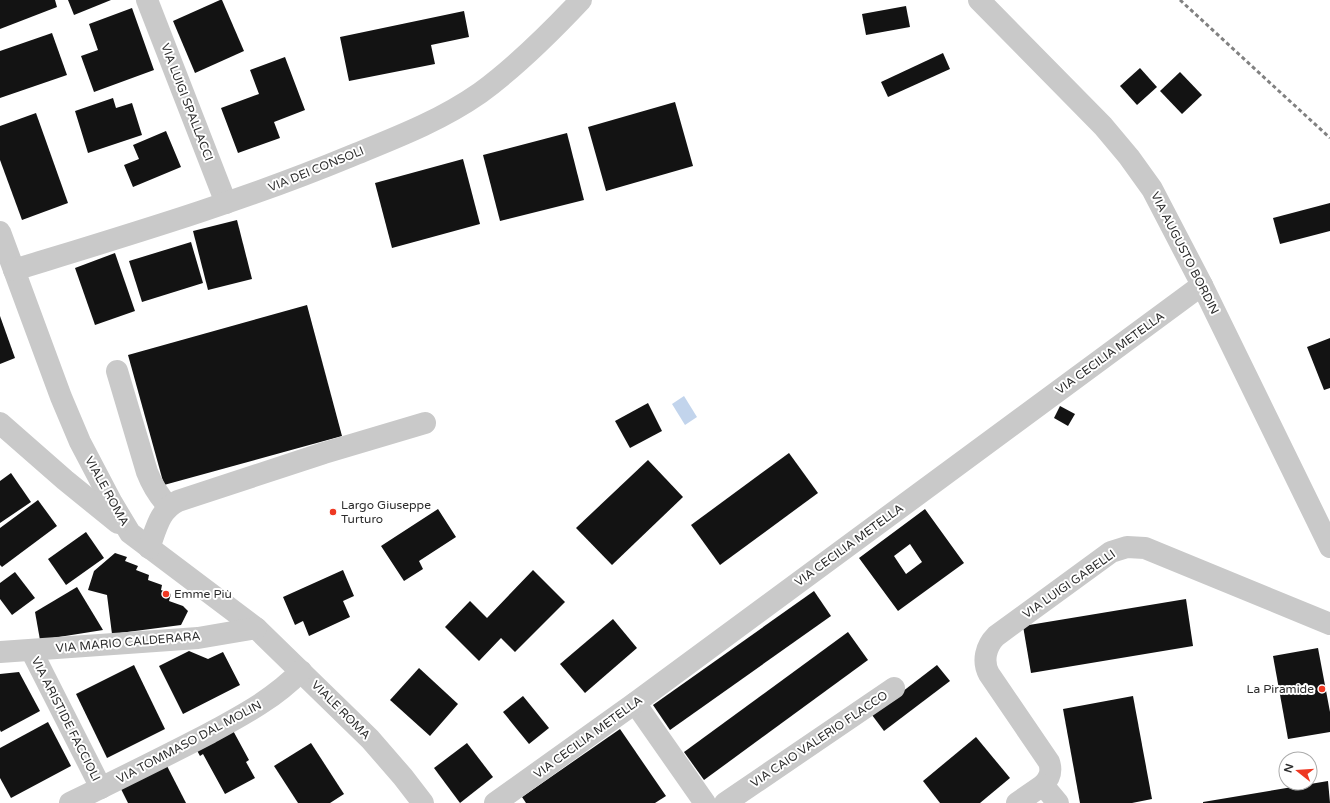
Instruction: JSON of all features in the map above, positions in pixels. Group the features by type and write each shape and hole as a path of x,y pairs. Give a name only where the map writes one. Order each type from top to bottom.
{"street":[{"name":"VIA LUIGI SPALLACCI","path":"147,0 226,203"},
{"name":"VIA DEI CONSOLI","path":"14,270 189,216 297,178 410,131 480,93 509,70 553,29 581,0"},
{"name":"VIA AUGUSTO BORDIN","path":"979,0 1090,112 1129,157 1152,189 1202,285 1330,547"},
{"name":"VIALE ROMA","path":"0,232 61,396 78,436 112,503 130,533 256,628 370,739 423,803"},
{"name":"VIA CECILIA METELLA","path":"495,803 635,703 1202,285"},
{"path":"117,371 147,472 159,496 168,506"},
{"path":"0,423 65,480 130,533"},
{"path":"149,548 160,517 168,506 178,501 324,453 425,423"},
{"name":"VIA LUIGI GABELLI","path":"1044,785 1047,782 1050,773 1049,762 989,674 986,665 987,649 996,636 1111,552 1127,547 1145,548 1330,624"},
{"name":"VIA MARIO CALDERARA","path":"0,652 198,638 256,628"},
{"name":"VIA ARISTIDE FACCIOLI","path":"31,650 101,788"},
{"name":"VIA TOMMASO DAL MOLIN","path":"70,803 174,752 246,713 283,689 301,671"},
{"name":"VIA CAIO VALERIO FLACCO","path":"725,803 894,688"},
{"path":"635,703 705,803"},
{"path":"1017,803 1044,785 1058,803"}],"water":[{"path":"684,396 697,417 685,425 672,404"}],"building":[{"path":"0,0 55,0 57,7 0,29"},
{"path":"68,0 111,0 74,15"},
{"path":"222,0 244,51 195,73 173,21"},
{"path":"906,6 910,27 866,35 862,14"},
{"path":"132,8 154,70 94,92 81,56 98,50 89,24"},
{"path":"464,11 469,37 431,45 435,64 349,81 340,37"},
{"path":"52,33 67,75 0,98 0,51"},
{"path":"943,53 950,69 888,97 881,82"},
{"path":"285,57 305,110 274,122 280,138 238,153 221,108 259,94 250,70"},
{"path":"1140,68 1157,87 1137,105 1120,86"},
{"path":"1180,72 1202,95 1182,114 1160,91"},
{"path":"113,98 116,108 132,103 142,135 88,153 75,111"},
{"path":"675,102 693,166 606,191 588,127"},
{"path":"36,113 68,203 22,220 0,160 0,126"},
{"path":"166,131 181,167 133,187 124,165 139,159 133,145"},
{"path":"567,133 584,200 500,221 483,155"},
{"path":"463,159 480,224 392,248 375,183"},
{"path":"1330,203 1330,231 1280,244 1273,218"},
{"path":"237,220 252,279 208,290 193,231"},
{"path":"191,242 203,283 142,302 129,261"},
{"path":"115,253 135,311 95,325 75,268"},
{"path":"307,305 342,436 164,485 128,355"},
{"path":"0,316 15,358 0,364"},
{"path":"1330,338 1330,388 1324,390 1307,347"},
{"path":"648,403 662,431 630,448 615,421"},
{"path":"1060,406 1075,414 1068,426 1054,418"},
{"path":"789,453 818,493 720,565 691,525"},
{"path":"648,460 683,497 612,565 576,528"},
{"path":"11,473 31,502 0,523 0,481"},
{"path":"38,500 57,526 2,567 0,565 0,528"},
{"path":"438,509 456,537 419,561 423,569 404,581 381,546"},
{"path":"925,509 964,563 898,611 859,558","holes":["910,544 922,562 906,574 894,556"]},
{"path":"86,532 104,558 66,585 48,559"},
{"path":"115,553 127,557 125,561 138,566 136,570 149,575 148,580 162,585 161,590 171,594 169,601 183,606 188,611 181,625 112,634 107,595 88,590 94,571"},
{"path":"343,570 354,596 343,601 350,617 309,636 303,621 295,625 283,597"},
{"path":"533,570 565,602 515,652 501,638 479,661 445,627 470,601 487,618"},
{"path":"15,572 35,598 12,615 0,599 0,583"},
{"path":"77,587 103,630 40,640 35,612"},
{"path":"814,591 831,616 670,730 653,705"},
{"path":"1186,599 1193,646 1031,673 1023,626"},
{"path":"613,619 637,648 585,693 560,664"},
{"path":"848,632 868,660 704,780 684,752"},
{"path":"1318,648 1330,712 1330,732 1288,739 1273,656"},
{"path":"189,651 208,659 223,652 240,685 183,714 159,666"},
{"path":"134,665 165,729 107,758 76,694"},
{"path":"937,665 950,681 884,731 872,715"},
{"path":"419,668 458,704 430,736 390,700"},
{"path":"19,672 40,711 1,732 0,674"},
{"path":"523,696 549,728 529,744 503,712"},
{"path":"1133,696 1152,799 1132,803 1080,803 1063,709"},
{"path":"48,722 71,766 11,798 0,778 0,748"},
{"path":"230,725 249,760 246,762 255,778 225,794 203,754 200,756 194,745"},
{"path":"620,729 666,796 655,803 526,803 522,797"},
{"path":"976,737 1010,778 980,803 940,803 923,781"},
{"path":"311,743 344,794 330,803 298,803 274,766"},
{"path":"467,743 493,777 460,803 434,768"},
{"path":"166,764 186,803 128,803 121,789"},
{"path":"1328,781 1330,803 1203,803 1278,789 1278,791 1318,791 1318,783"}],"railway":[{"path":"1180,0 1330,138"}],"place":[{"name":"Largo Giuseppe Turturo","path":"333,512"},
{"name":"Emme Più","path":"166,594"},
{"name":"La Piramide","path":"1322,689"}]}
